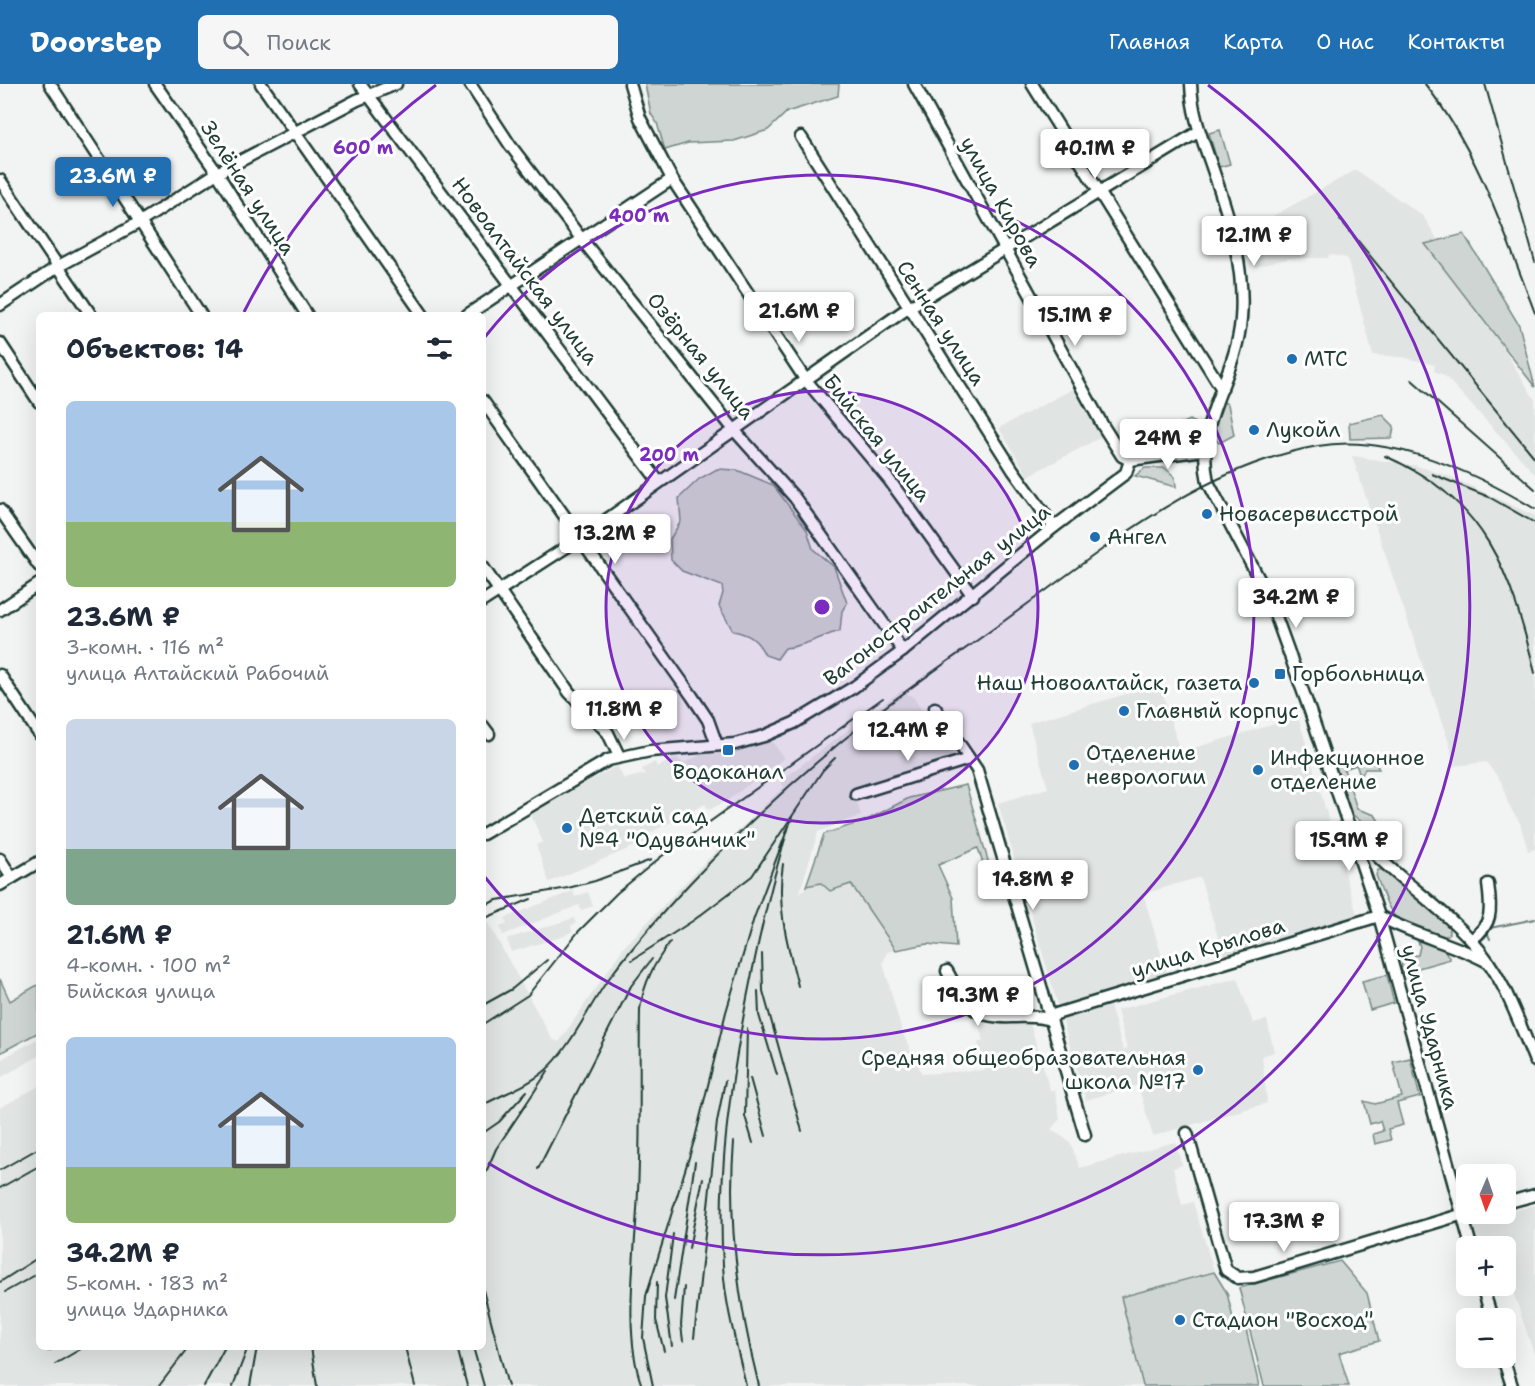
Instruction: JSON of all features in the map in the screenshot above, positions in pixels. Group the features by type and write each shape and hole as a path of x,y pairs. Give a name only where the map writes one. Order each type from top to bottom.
{"street":[{"path":"50,84 199,312"},
{"name":"Зелёная улица","path":"154,84 217,173 305,312"},
{"path":"261,84 421,312"},
{"name":"Новоалтайская улица","path":"360,84 659,482"},
{"path":"0,305 57,267 140,222 217,173 357,100 370,97 396,84"},
{"name":"Озёрная улица","path":"470,84 510,145 583,241 735,431 795,498 903,651"},
{"name":"Бийская улица","path":"630,84 640,118 672,179 806,379 890,481 973,596"},
{"name":"улица Кирова","path":"914,84 1103,426 1122,456 1130,460"},
{"path":"1032,84 1222,389"},
{"name":"улица Ударника","path":"1191,84 1192,105 1198,132 1229,220 1242,284 1238,345 1208,421 1204,450 1209,482 1260,577 1287,644 1379,916 1456,1186"},
{"path":"486,599 579,539 908,308 1100,194 1198,132"},
{"name":"Сенная улица","path":"801,137 908,308 1054,527"},
{"path":"471,312 510,284 583,241 672,179"},
{"path":"0,180 89,312"},
{"path":"0,343 36,397"},
{"path":"486,405 692,696 708,720 717,745"},
{"path":"1130,460 1204,450"},
{"name":"Вагоностроительная улица","path":"486,832 608,760 619,756 735,744 764,736 794,723 854,687 903,651 973,596 1054,527 1126,473 1130,460"},
{"path":"0,510 36,562"},
{"path":"486,571 570,692 608,733 619,756"},
{"path":"0,610 36,586"},
{"path":"0,675 36,729"},
{"path":"935,708 977,770 1085,1135"},
{"path":"856,794 969,759"},
{"name":"улица Ударника","path":"1345,819 1361,840 1471,940 1504,987 1535,1061"},
{"path":"0,859 12,878"},
{"path":"0,885 36,864"},
{"path":"1366,880 1369,869 1378,864 1392,868"},
{"path":"1471,940 1486,926 1492,915 1488,884"},
{"path":"1379,916 1398,927 1438,940 1486,961"},
{"name":"улица Крылова","path":"1050,1020 1056,1014 1379,916"},
{"path":"1438,940 1449,940 1454,932 1449,918"},
{"path":"947,971 968,1006 980,1013 1006,1017 1039,1016 1050,1020"},
{"path":"1187,1133 1226,1270 1238,1278 1254,1277 1456,1216"},
{"path":"1516,1200 1535,1195"},
{"path":"1506,1368 1512,1386"}],"shaded area":[{"path":"645,84 839,84 838,96 787,112 768,130 734,141 688,143 665,150 657,123 651,114"},
{"path":"1220,130 1230,164 1219,167 1209,133"},
{"path":"1356,170 1423,216 1535,400 1535,474 1444,375 1434,371 1435,365 1402,357 1373,355 1347,258 1329,254 1328,258 1290,258 1255,267 1248,230"},
{"path":"1464,234 1519,325 1535,387 1425,244"},
{"path":"1073,389 1101,437 1028,476 999,428"},
{"path":"1223,402 1228,404 1234,435 1219,443 1213,437 1213,432"},
{"path":"1383,415 1394,426 1392,438 1350,439 1349,423"},
{"path":"1189,420 1199,425 1183,446 1172,449 1156,448 1156,435"},
{"path":"1352,456 1417,466 1451,477 1535,516 1535,849 1528,851 1520,823 1509,806 1501,781 1486,762 1453,766 1451,749"},
{"path":"1145,468 1165,468 1175,477 1176,487 1135,476"},
{"path":"717,469 737,470 773,485 807,530 813,549 834,567 847,603 842,611 840,631 799,646 785,648 777,659 765,655 752,638 733,631 719,606 723,593 722,586 682,571 671,560 670,539 681,521 679,498 699,479"},
{"path":"1160,684 1180,752 1298,717 1359,921 1225,960 1200,877 1143,894 1167,974 1106,992 1123,1050 1127,1049 1117,1010 1237,978 1253,1023 1267,1020 1274,1052 1262,1056 1267,1103 1153,1136 1138,1085 1086,1100 998,803 1048,788 1029,723"},
{"path":"902,690 914,698 958,766 856,798 861,815 818,832 799,895 806,886 821,883 830,891 850,884 896,950 887,952 883,963 902,1032 922,1074 985,1070 978,1042 983,1041 979,1025 1029,1020 1050,1090 1055,1090 1060,1119 1051,1129 1070,1142 1080,1168 1175,1142 1182,1165 1173,1168 1182,1205 1193,1202 1214,1272 1121,1297 1143,1386 0,1386 0,1108 36,1088 36,1350 486,1350 486,919 552,1039 559,1042 624,947 701,866 784,787 780,781"},
{"name":"Водоканал","path":"770,739 784,758 728,800 709,810 705,804 646,835 647,841 549,882 536,845 543,842 530,813 617,766 624,779 645,774 642,769 655,762 657,767 676,758 684,763 710,750 713,755"},
{"path":"1374,760 1379,769 1365,769 1361,776 1356,765 1344,769 1357,809 1375,815 1380,823 1373,831 1348,811 1333,764"},
{"path":"966,785 998,895 993,895 978,848 938,865 953,898 956,947 927,944 896,950 851,884 830,891 821,883 806,886 824,834 867,820 909,798"},
{"path":"1378,870 1383,870 1449,927 1449,934 1444,938 1405,924 1398,919 1392,913 1382,892 1376,875"},
{"path":"573,891 575,897 588,892 593,906 581,910 579,905 503,935 500,927 507,924 505,918"},
{"path":"574,918 576,924 571,925 572,931 564,936 511,952 507,939"},
{"path":"1417,940 1444,949 1450,959 1401,973 1403,952 1409,956 1418,955 1420,946"},
{"path":"1387,975 1394,1003 1370,1010 1362,981"},
{"path":"0,979 10,1001 36,986 36,1034 0,1053"},
{"path":"36,1040 36,1058 0,1078 0,1060"},
{"path":"1410,1058 1420,1097 1397,1103 1403,1125 1388,1129 1391,1140 1375,1144 1373,1134 1383,1131 1380,1121 1370,1124 1364,1101 1375,1104 1402,1097 1393,1062"},
{"path":"1535,1205 1535,1357 1515,1296 1516,1236 1476,1236 1472,1224 1516,1224 1516,1210"},
{"path":"1340,1261 1367,1293 1379,1341 1339,1353 1349,1386 1264,1386 1239,1288"},
{"name":"Стадион \"Восход\"","path":"1214,1272 1227,1293 1236,1331 1246,1329 1259,1386 1143,1386 1121,1297"}],"waterway":[{"path":"1490,939 1487,932 1490,928 1535,919"}],"railway":[{"path":"1425,84 1460,137 1489,194 1535,313"},
{"path":"1485,84 1535,262"},
{"path":"1340,219 1535,458"},
{"path":"1412,380 1535,489"},
{"path":"486,1104 532,1080 555,1061 610,977 680,893 804,773 893,701 1085,562 1121,536 1195,490 1275,456 1318,446 1346,443 1374,445 1431,459 1486,482 1535,509"},
{"path":"1385,456 1419,474 1448,494 1471,517 1489,543 1516,603 1535,673"},
{"path":"1432,474 1489,497 1535,523"},
{"path":"486,1022 528,995 578,932 617,893 662,856 883,698"},
{"path":"632,960 694,920 752,876 823,770 835,758"},
{"path":"653,1386 643,1338 646,1296 695,1138 726,1012 754,918 792,817 778,862 756,952 735,1064 723,1165 724,1280 746,1386"},
{"path":"486,905 497,900 595,881 651,860"},
{"path":"783,864 782,911 798,986"},
{"path":"486,918 531,899"},
{"path":"642,1386 636,1365 631,1316 639,1168 640,1009 650,974 670,942"},
{"path":"762,954 763,991 802,1131"},
{"path":"538,1169 631,986 652,959"},
{"path":"486,1003 512,989 547,960"},
{"path":"758,991 759,1015 777,1075"},
{"path":"747,1028 745,1116 753,1143"},
{"path":"486,1172 496,1149 548,1071"},
{"path":"750,1078 766,1136"},
{"path":"694,1338 717,1122 725,1081"},
{"path":"486,1131 499,1122 527,1091"},
{"path":"734,1142 732,1204 736,1265 740,1296 759,1386"},
{"path":"0,1170 36,1150"},
{"path":"674,1300 695,1162"},
{"path":"0,1188 36,1168"},
{"path":"689,1248 703,1178"},
{"path":"672,1346 665,1298 673,1234"},
{"path":"0,1282 36,1259"},
{"path":"5,1292 36,1275"},
{"path":"657,1282 656,1320 664,1351"},
{"path":"683,1341 681,1325 684,1287"},
{"path":"486,1302 508,1386"},
{"path":"55,1364 79,1350"},
{"path":"159,1386 187,1350"},
{"path":"204,1386 223,1350"},
{"path":"233,1386 247,1350"},
{"path":"250,1386 256,1350"},
{"path":"311,1350 317,1386"},
{"path":"406,1350 415,1386"},
{"path":"458,1350 467,1386"},
{"path":"474,1350 484,1386"}],"place":[{"name":"МТС","path":"1292,359"},
{"name":"Лукойл","path":"1254,430"},
{"name":"Новасервисстрой","path":"1207,514"},
{"name":"Ангел","path":"1095,537"},
{"name":"Горбольница","path":"1280,674"},
{"name":"Наш Новоалтайск, газета","path":"1254,683"},
{"name":"Главный корпус","path":"1124,711"},
{"name":"Водоканал","path":"728,750"},
{"name":"Отделение неврологии","path":"1074,765"},
{"name":"Инфекционное отделение","path":"1258,770"},
{"name":"Детский сад №4 \"Одуванчик\"","path":"567,828"},
{"name":"Средняя общеобразовательная школа №17","path":"1198,1070"},
{"name":"Стадион \"Восход\"","path":"1180,1320"}]}
